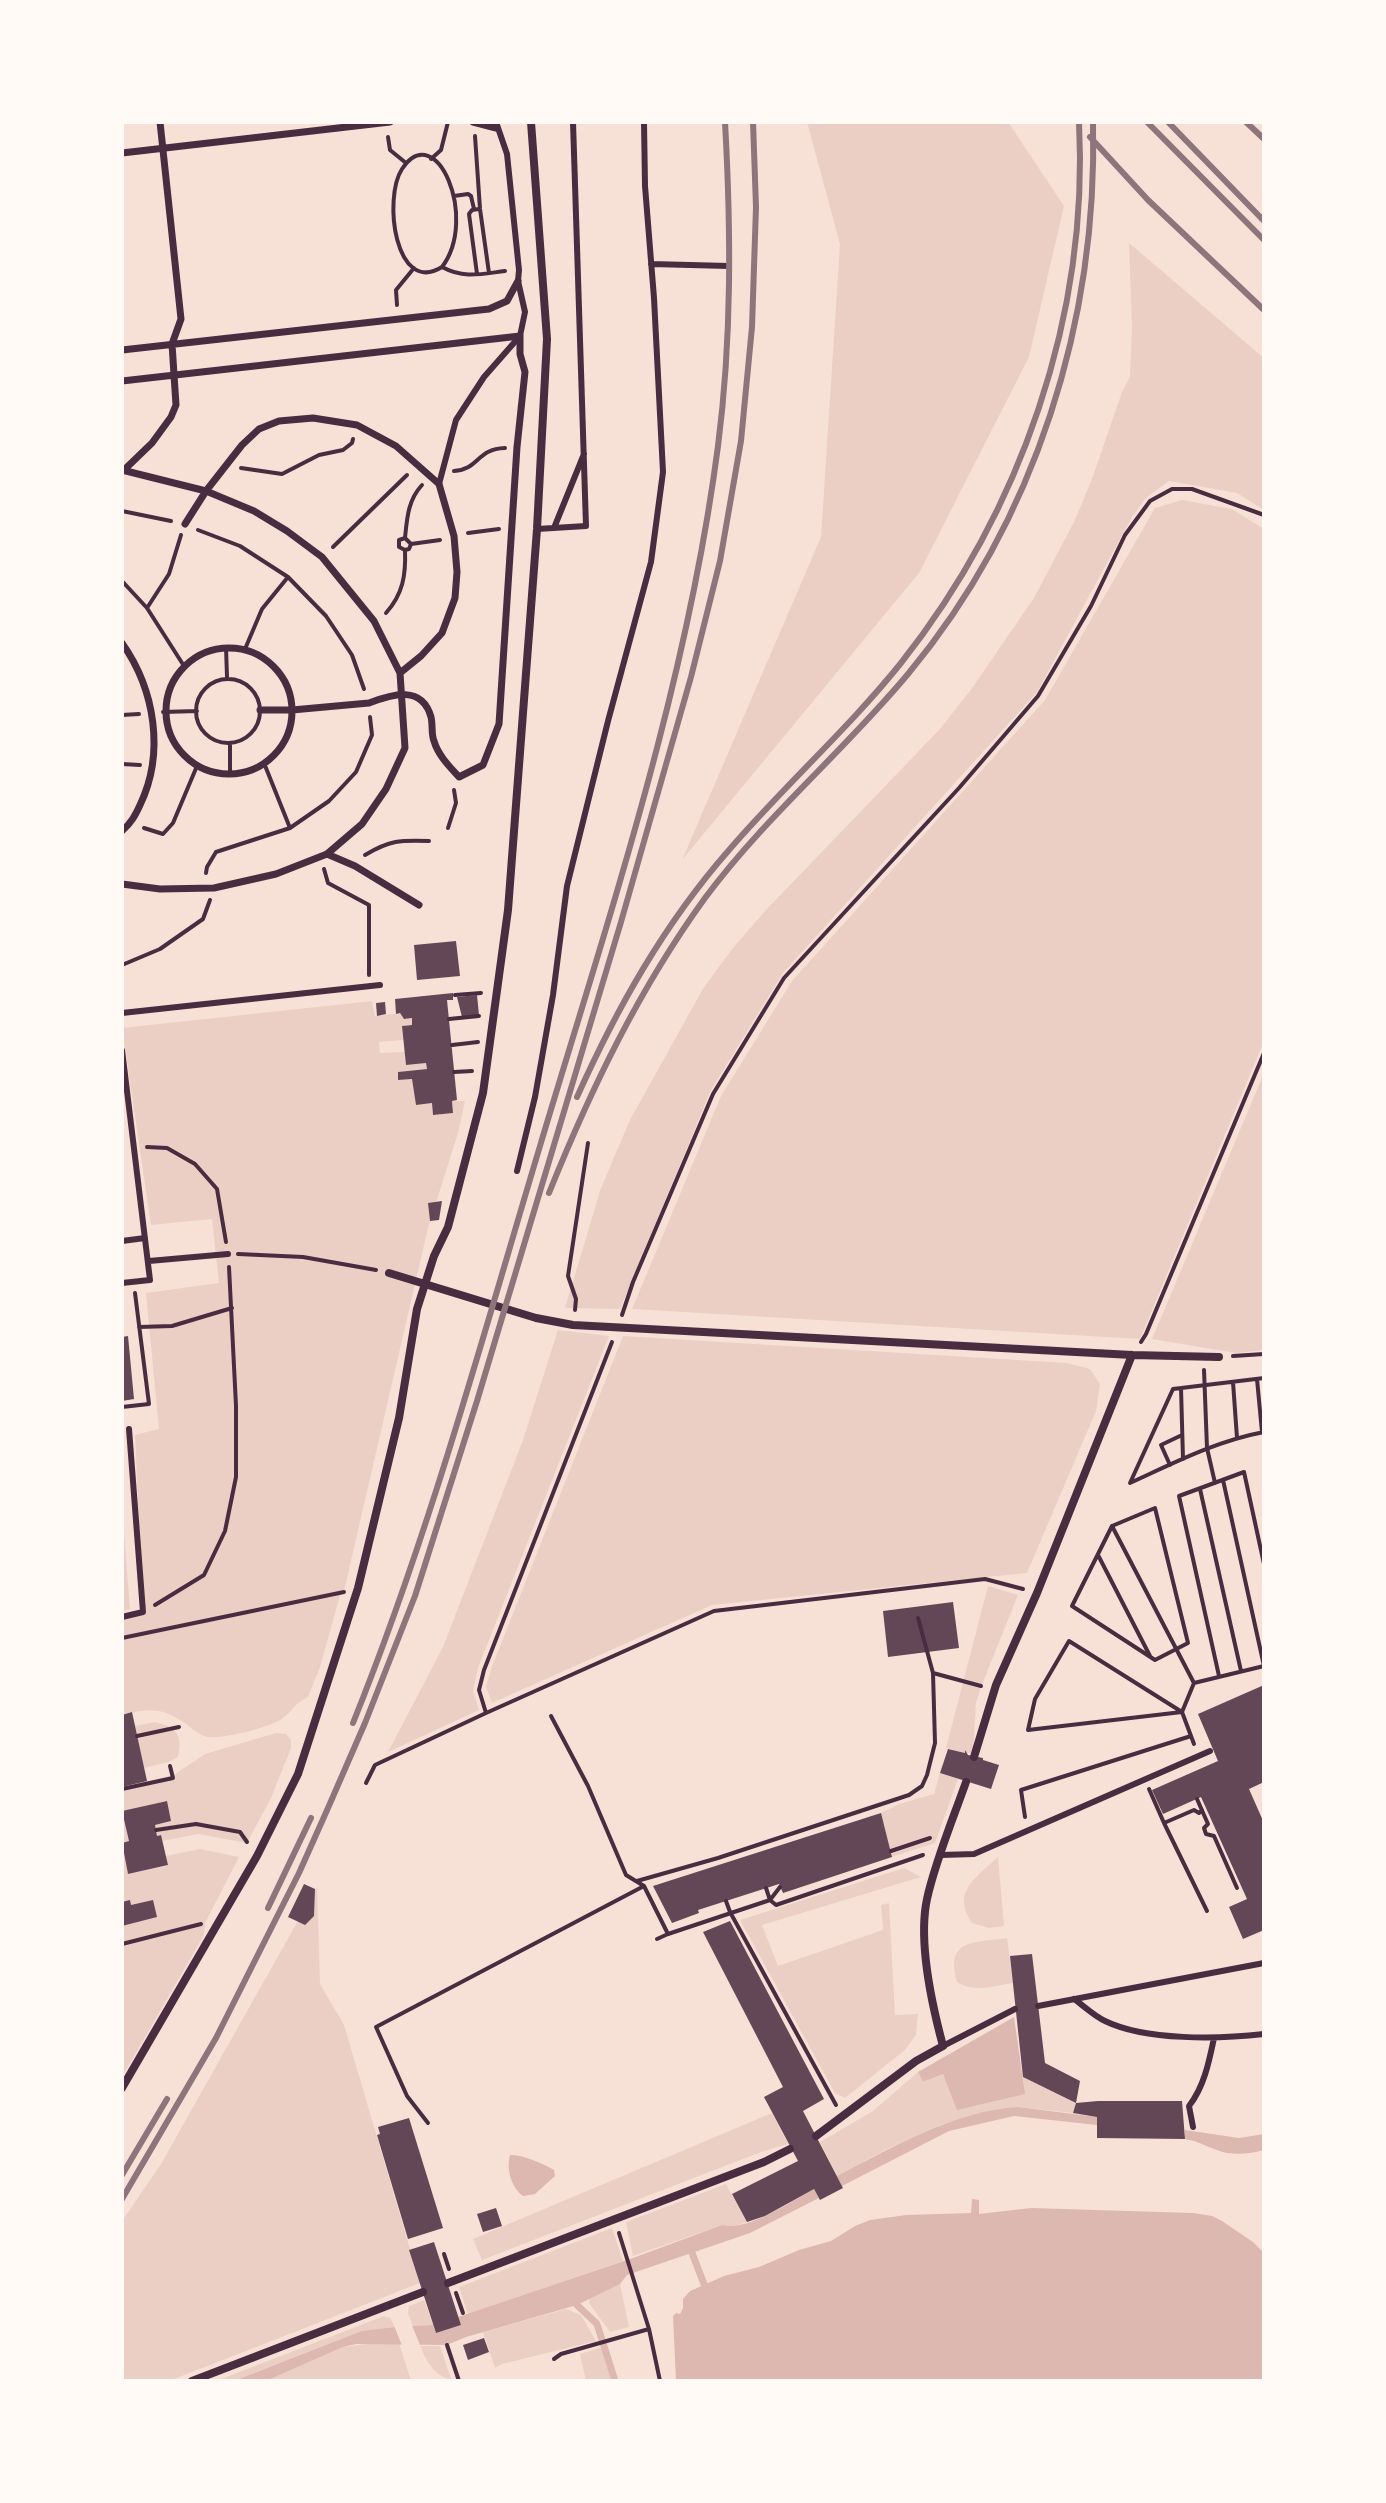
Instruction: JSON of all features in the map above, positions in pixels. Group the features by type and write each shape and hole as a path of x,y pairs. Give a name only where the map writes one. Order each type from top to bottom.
{"street":[{"path":"123,470 152,443 176,405 172,344 181,319 160,122"},
{"path":"122,153 388,122"},
{"path":"122,2088 257,1856 298,1774 358,1588 399,1418 417,1309 452,1212 483,1093 508,910 537,529 547,339 531,122"},
{"path":"475,123 496,125"},
{"path":"122,350 489,309 507,301 518,281"},
{"path":"122,381 520,336 520,354 525,372 517,447 499,724 483,765 459,777 438,753 432,738 428,706 421,698 412,695 369,703 260,710"},
{"path":"185,524 242,445 259,429 279,421 313,418 357,425 396,446 439,484 454,536 457,572 455,598 442,633 400,673"},
{"path":"122,884 160,889 214,888 276,874 323,855 362,824 405,748 400,673 374,621 322,557 254,511 206,491 123,470"},
{"path":"122,643 135,661 146,689 155,742 154,767 148,788 131,824 122,831"},
{"path":"226,647 245,649 267,661 284,679 292,710 290,727 283,742 264,763 245,772 230,774 212,772 183,756 173,742 165,712 173,679 184,666 212,649 226,647"},
{"path":"323,855 355,866 419,905"},
{"path":"389,1273 536,1318 573,1325 1219,1357"},
{"path":"974,1757 995,1690 1132,1355"},
{"path":"816,2136 916,2061 943,2046 934,2011 925,1940 926,1901 966,1782"},
{"path":"448,2283 764,2162 790,2149"},
{"path":"192,2381 423,2292"}],"lane":[{"path":"537,529 586,526 573,122"},
{"path":"517,1171 543,1053 567,886 651,562 663,472 645,186 644,122"},
{"path":"439,484 456,420 484,377 520,336 525,312 518,281 507,154 496,125"},
{"path":"651,264 729,266"},
{"path":"554,528 585,451"},
{"path":"122,1013 380,985"},
{"path":"122,1050 150,1280 122,1283"},
{"path":"122,1241 145,1238"},
{"path":"149,1261 228,1254"},
{"path":"122,1617 143,1612 129,1429"},
{"path":"122,1459 131,1458"},
{"path":"941,1855 974,1854 1210,1751"},
{"path":"1038,2006 1264,1963"},
{"path":"1074,1999 1103,2020 1131,2030 1214,2038 1264,2034"},
{"path":"943,2046 1015,2009"},
{"path":"1193,2127 1189,2106 1197,2096 1214,2038"}],"path":[{"path":"388,122 390,150 406,163"},
{"path":"431,159 441,150 448,122"},
{"path":"475,123 477,209 489,273"},
{"path":"420,155 431,159 443,169 454,196 456,234 449,257 442,267 433,272 423,272 414,268 401,251 392,220 392,194 406,163 420,155"},
{"path":"454,196 468,194 477,209"},
{"path":"477,209 469,214 477,274"},
{"path":"442,267 455,274 519,270"},
{"path":"398,319 396,290 414,268"},
{"path":"227,466 282,474 319,455 343,450 352,443 357,425"},
{"path":"444,471 468,468 484,452 493,448 517,447"},
{"path":"322,557 416,465"},
{"path":"374,621 387,613 401,591 405,578 405,550 411,544 405,538 411,501 431,477"},
{"path":"486,1713 479,1690 484,1670 633,1282 713,1094 784,978 959,788 1038,696 1091,606 1125,535 1150,501 1172,489 1192,489 1264,515"},
{"path":"122,511 185,524 240,546 288,577 326,616 352,655 369,703 372,735 356,772 329,801 290,828 216,852 207,867 204,888"},
{"path":"147,608 169,574 185,524"},
{"path":"245,649 262,609 288,577"},
{"path":"122,581 147,608 184,666"},
{"path":"226,647 227,677"},
{"path":"228,679 251,688 260,710 256,727 251,733 228,742 206,733 197,711 206,688 228,679"},
{"path":"230,745 230,774"},
{"path":"264,763 290,828"},
{"path":"131,824 163,834 173,823 197,766"},
{"path":"448,828 455,809 454,789 459,777"},
{"path":"355,866 382,845 399,839 429,841"},
{"path":"323,855 328,883 369,905 369,986"},
{"path":"122,965 160,949 203,919 214,888"},
{"path":"455,995 497,991"},
{"path":"449,1019 494,1015"},
{"path":"452,1045 490,1041"},
{"path":"1132,1355 1146,1334 1264,1053"},
{"path":"573,1325 576,1299 568,1276 588,1143"},
{"path":"135,1147 167,1148 195,1164 217,1189 228,1254 232,1308 236,1477 225,1531 204,1575 143,1612"},
{"path":"228,1254 303,1257 374,1270"},
{"path":"122,1407 149,1404 133,1282"},
{"path":"139,1327 172,1326 232,1308"},
{"path":"1219,1357 1264,1354"},
{"path":"1203,1358 1207,1448 1215,1483"},
{"path":"1257,1379 1263,1432 1207,1448 1130,1483 1173,1389 1264,1378"},
{"path":"1233,1382 1237,1438"},
{"path":"1181,1388 1183,1459"},
{"path":"1170,1465 1161,1445 1182,1435"},
{"path":"1219,1676 1179,1496 1244,1472 1264,1564"},
{"path":"1194,1683 1264,1666 1223,1480"},
{"path":"1200,1489 1241,1671"},
{"path":"1155,1508 1188,1643 1155,1660 1072,1606 1098,1555 1112,1526 1155,1508"},
{"path":"1112,1526 1194,1683"},
{"path":"1098,1555 1151,1657"},
{"path":"366,1783 375,1765 714,1611 985,1579 1037,1593"},
{"path":"122,1638 358,1588"},
{"path":"636,1881 807,1829 909,1795 922,1786 935,1743 933,1673 918,1618"},
{"path":"1182,1712 1028,1730 1035,1699 1069,1641 1182,1712 1199,1756"},
{"path":"933,1673 995,1690"},
{"path":"1182,1712 1194,1683"},
{"path":"551,1716 588,1786 626,1875 644,1886 668,1934"},
{"path":"137,1736 179,1727"},
{"path":"1026,1832 1021,1790 1191,1736"},
{"path":"122,1789 173,1778 170,1766"},
{"path":"1145,1780 1207,1911"},
{"path":"1198,1799 1208,1824 1204,1828 1206,1834 1214,1836 1237,1888"},
{"path":"1164,1823 1194,1810 1199,1813 1202,1810"},
{"path":"836,1819 838,1826"},
{"path":"156,1830 196,1824 240,1832 257,1856"},
{"path":"807,1829 810,1835"},
{"path":"891,1851 949,1832"},
{"path":"766,1888 770,1900 776,1905 927,1853 941,1855"},
{"path":"833,1877 836,1885"},
{"path":"428,2123 407,2096 376,2027 644,1886"},
{"path":"657,1939 770,1900 780,1887"},
{"path":"726,1901 843,2117"},
{"path":"122,1944 222,1918"},
{"path":"613,2220 649,2329 660,2381"},
{"path":"554,2359 561,2354 649,2329"},
{"path":"447,2345 459,2381"}],"shaded area":[{"path":"807,122 1008,122 1064,206 1029,357 919,573 682,860 821,537 840,244"},
{"path":"1129,243 1264,358 1264,510 1237,493 1169,481 1146,498 1132,517 1037,692 783,973 711,1090 620,1309 565,1308 601,1188 630,1120 704,987 766,910 939,730 1034,598 1075,520 1130,377"},
{"path":"1182,500 1232,509 1264,529 1264,1041 1140,1339 632,1309 721,1096 792,981 1045,700 1155,508"},
{"path":"372,1001 375,1016 400,1013 404,1019 412,1018 412,1025 402,1026 404,1040 379,1042 380,1053 405,1052 406,1065 426,1063 427,1069 398,1072 399,1080 412,1079 416,1105 432,1103 433,1115 453,1113 452,1101 465,1101 428,1228 344,1591 341,1592 320,1667 308,1697 280,1720 245,1732 208,1737 163,1712 148,1710 122,1715 122,1640 301,1602 122,1638 122,1617 143,1612 135,1435 159,1429 146,1293 219,1283 212,1219 151,1225 122,1028"},
{"path":"1264,1073 1264,1350 1236,1353 1152,1339"},
{"path":"558,1330 609,1336 478,1668 473,1691 479,1710 388,1752 443,1647 523,1440"},
{"path":"623,1336 1067,1363 1090,1369 1100,1384 1096,1411 1027,1573 712,1605 492,1703 486,1687 491,1669"},
{"path":"122,1507 130,1609 122,1611"},
{"path":"988,1586 1018,1595 976,1703 973,1753 965,1753 946,1748"},
{"path":"155,1722 168,1726 176,1733 178,1757 144,1768 135,1726"},
{"path":"276,1733 286,1734 291,1740 291,1748 271,1798 247,1843 198,1834 162,1841 161,1835 157,1836 155,1825 171,1821 166,1801 123,1811 129,1841 122,1843 122,1787 174,1775 205,1754"},
{"path":"940,1773 958,1779 935,1843 892,1857 881,1813 934,1794"},
{"path":"122,1846 128,1874 167,1866 166,1856 200,1849 239,1857 205,1923 204,1935 122,2077"},
{"path":"998,1857 1004,1926 989,1928 972,1923 966,1912 965,1894 975,1879"},
{"path":"904,1868 921,1877 762,1925 778,1966 883,1930 881,1905 889,1903 895,2015 918,2014 916,2035 905,2050 845,2098 835,2093 740,1920"},
{"path":"317,1887 320,1984 344,2025 420,2283 169,2381 122,2381 122,2221 161,2164"},
{"path":"1007,1938 1013,1983 977,1988 957,1982 954,1968 959,1950 974,1943"},
{"path":"1014,2017 1025,2094 957,2110 943,2074 923,2082 918,2072"},
{"path":"918,2072 923,2082 943,2074 1024,2094 1023,2077 1076,2103 1073,2113 1018,2107 940,2125 837,2176 820,2142 873,2111"},
{"path":"1018,2107 1097,2117 1097,2125 1014,2116 949,2131 842,2186 837,2176 902,2142 947,2123 971,2115"},
{"path":"772,2113 788,2144 482,2260 473,2239"},
{"path":"1185,2130 1239,2138 1264,2134 1264,2150 1240,2154 1222,2152 1185,2139"},
{"path":"510,2155 544,2165 554,2170 555,2176 535,2194 523,2196 510,2177"},
{"path":"726,2184 747,2222 729,2228 722,2225 633,2256 626,2222"},
{"path":"814,2189 819,2198 750,2233 627,2275 620,2284 577,2305 447,2345 356,2344 266,2381 234,2381 362,2331 433,2325 436,2333 461,2325 458,2317 722,2225 732,2226 756,2220"},
{"path":"972,2199 979,2200 979,2214 1031,2208 1193,2213 1222,2221 1264,2253 1264,2381 676,2381 673,2316 680,2314 683,2299 690,2291 724,2276 831,2241 870,2220 906,2215 971,2213"},
{"path":"612,2228 623,2261 468,2314 459,2287"},
{"path":"620,2284 629,2327 610,2332 589,2303 590,2298"},
{"path":"424,2300 433,2325 413,2327 409,2306"},
{"path":"566,2309 581,2315 596,2341 495,2368 483,2332"},
{"path":"384,2316 390,2318 395,2327 362,2332 234,2381 216,2381"},
{"path":"399,2343 411,2381 266,2381 343,2347"},
{"path":"420,2346 440,2346 451,2379 435,2371"},
{"path":"603,2347 611,2381 586,2381 580,2354"}],"pier":[{"path":"393,2323 411,2323 422,2350 403,2348"}],"building":[{"path":"456,941 460,976 417,980 414,945"},
{"path":"453,993 453,1000 447,1000 457,1100 452,1101 453,1113 433,1115 432,1103 416,1105 412,1079 398,1080 398,1072 427,1069 426,1063 406,1065 402,1026 412,1025 412,1018 404,1019 400,1013 396,1014 395,999"},
{"path":"477,995 479,1015 462,1017 457,997"},
{"path":"385,1002 386,1014 377,1016 376,1003"},
{"path":"442,1201 439,1220 430,1221 428,1203"},
{"path":"128,1336 134,1399 122,1401 122,1337"},
{"path":"953,1602 959,1648 888,1657 883,1611"},
{"path":"1264,1685 1264,1782 1249,1789 1264,1823 1264,1930 1243,1939 1229,1907 1247,1899 1201,1797 1163,1814 1152,1790 1218,1761 1198,1714"},
{"path":"132,1712 147,1781 122,1787 122,1715"},
{"path":"948,1749 965,1753 965,1750 968,1755 999,1765 991,1789 940,1773"},
{"path":"167,1801 171,1821 155,1825 157,1836 161,1835 168,1865 128,1874 122,1843 129,1841 122,1811"},
{"path":"881,1813 892,1857 783,1893 779,1884 698,1910 699,1913 672,1923 653,1886"},
{"path":"304,1884 315,1889 314,1916 305,1925 288,1917"},
{"path":"130,1900 131,1905 153,1900 157,1917 122,1926 122,1902"},
{"path":"730,1921 824,2099 803,2111 843,2188 820,2200 814,2189 765,2216 747,2222 732,2194 798,2161 764,2097 783,2087 703,1932"},
{"path":"1032,1954 1045,2063 1080,2081 1076,2103 1023,2077 1010,1956"},
{"path":"1182,2101 1185,2139 1097,2138 1097,2117 1073,2113 1076,2103"},
{"path":"409,2118 443,2228 408,2239 377,2135 380,2134 378,2127"},
{"path":"496,2208 502,2226 483,2232 477,2214"},
{"path":"434,2242 461,2325 436,2333 409,2250"},
{"path":"484,2338 489,2352 468,2360 463,2345"}],"waterway":[{"path":"692,2253 704,2284"},
{"path":"577,2305 597,2324 615,2381"}],"railway":[{"path":"353,1723 406,1581 475,1364 643,799 687,624 723,406 729,244 725,122"},
{"path":"122,2199 216,2038 328,1808 415,1596 477,1401 621,922 691,677 720,561 741,441 752,327 756,207 753,122"},
{"path":"577,1097 608,1031 683,907 750,826 860,711 901,663 944,604 981,542 1013,476 1039,408 1059,338 1072,267 1079,195 1079,122"},
{"path":"549,1193 618,1041 659,968 705,898 753,840 908,674 953,614 992,551 1024,484 1050,414 1070,343 1084,270 1092,196 1093,122"},
{"path":"1147,122 1264,240"},
{"path":"1168,122 1264,221"},
{"path":"1246,122 1264,139"},
{"path":"1090,137 1148,200 1264,310"},
{"path":"268,1908 311,1818"},
{"path":"122,2175 167,2099"}]}
